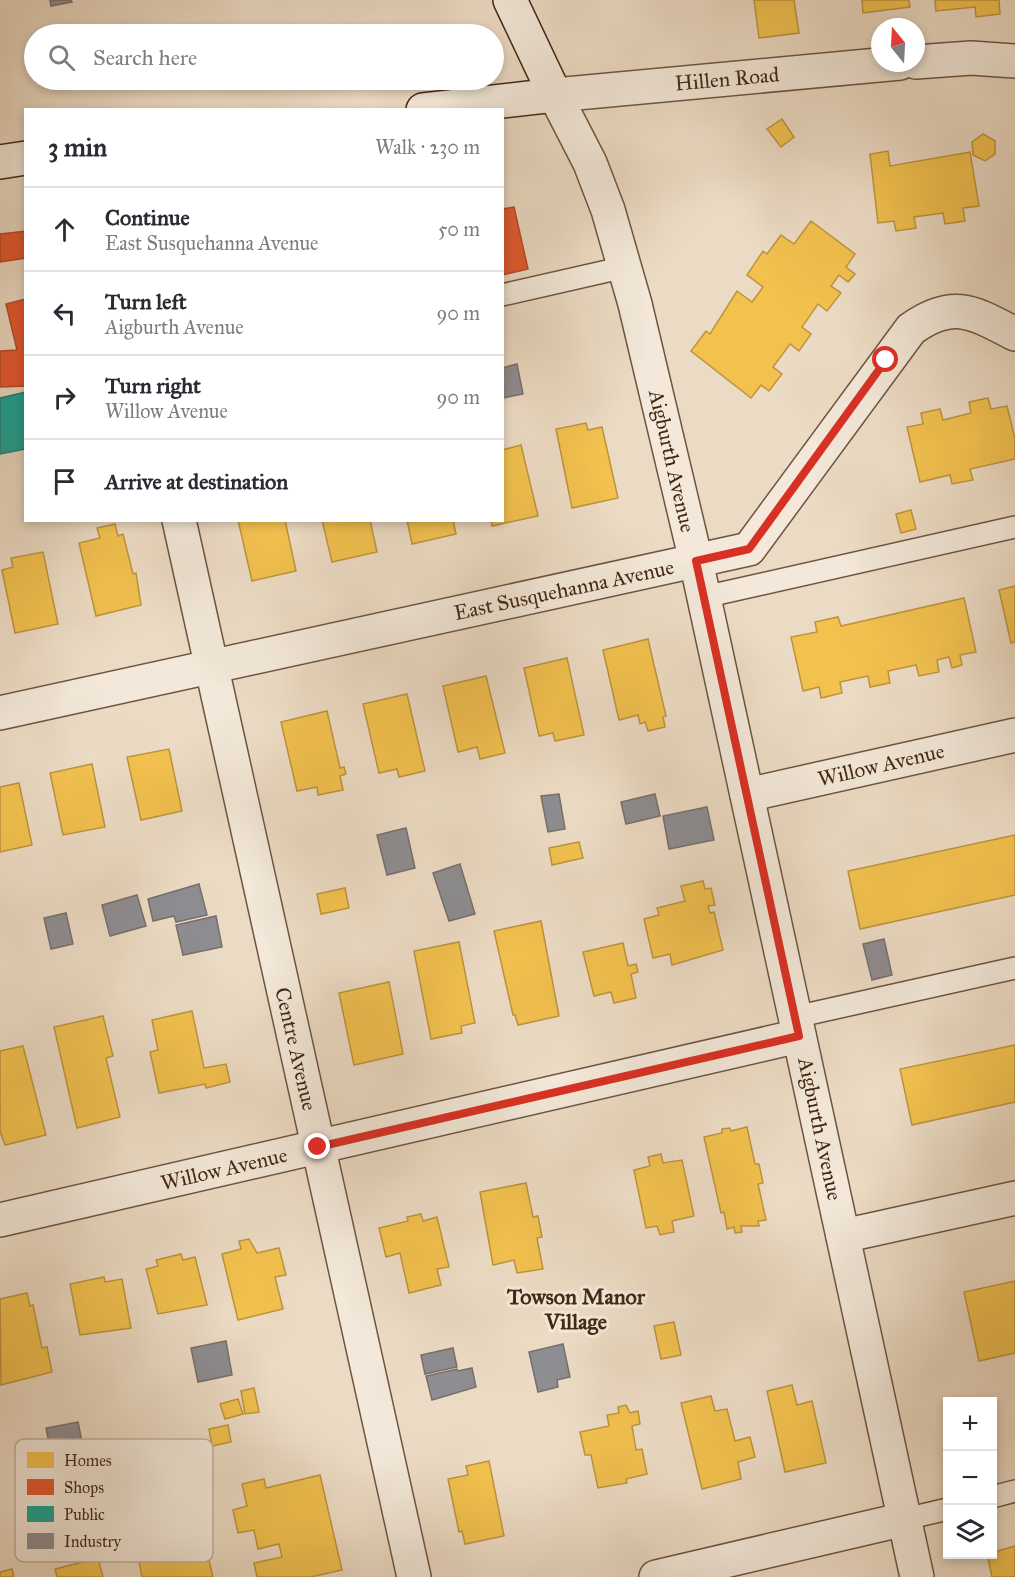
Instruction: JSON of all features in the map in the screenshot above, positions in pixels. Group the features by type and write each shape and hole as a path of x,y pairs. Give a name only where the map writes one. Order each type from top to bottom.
{"street":[{"name":"Aigburth Avenue","path":"510,0 555,95 591,163 625,267 696,561 917,1577"},
{"path":"925,61 970,58 1015,61"},
{"name":"Hillen Road","path":"441,108 871,66"},
{"path":"0,162 24,158"},
{"name":"East Susquehanna Avenue","path":"0,713 749,549 910,328 932,314 956,310 982,317 1015,334"},
{"name":"Centre Avenue","path":"179,522 414,1577"},
{"name":"Willow Avenue","path":"747,795 1015,735"},
{"name":"Willow Avenue","path":"0,1220 318,1147 797,1027"},
{"path":"843,1236 1015,1198"},
{"path":"656,1577 905,1520"}],"lane":[{"path":"504,295 625,267"},
{"path":"704,597 1015,527"},
{"path":"797,1027 1015,968"},
{"path":"997,1496 1015,1491"},
{"path":"905,1520 943,1510"}],"building: Homes":[{"path":"754,0 794,0 799,33 759,38"},
{"path":"862,0 909,0 910,7 863,13"},
{"path":"935,0 999,0 1000,14 976,17 975,7 936,11"},
{"path":"782,119 794,137 781,147 767,129"},
{"path":"983,134 995,141 995,154 985,161 973,155 972,142"},
{"path":"888,151 890,166 970,152 979,206 963,208 965,221 945,224 943,213 914,217 916,228 896,231 894,221 878,223 870,154"},
{"path":"811,221 855,254 846,267 855,274 848,282 839,275 831,286 841,293 827,311 818,304 802,327 811,334 799,351 790,344 773,367 782,374 769,391 761,385 751,398 691,351 706,331 710,334 737,291 752,302 763,287 747,275 763,251 767,254 781,235 794,244"},
{"path":"988,398 991,409 1007,406 1015,439 1015,459 970,469 973,480 952,484 950,475 920,482 907,427 923,424 921,413 940,409 943,420 971,413 969,402"},
{"path":"586,423 588,430 602,427 618,498 572,508 556,429"},
{"path":"521,445 538,516 492,526 491,522 504,522 504,449"},
{"path":"911,510 916,529 901,533 896,514"},
{"path":"238,522 285,522 296,571 252,581"},
{"path":"322,522 370,522 377,552 332,562"},
{"path":"407,522 453,522 456,534 412,544"},
{"path":"115,524 118,536 123,534 133,574 136,573 141,605 96,616 79,543 100,538 97,528"},
{"path":"43,552 58,624 15,633 2,570 13,567 11,558"},
{"path":"1015,586 1015,642 1011,643 999,590"},
{"path":"964,598 976,652 960,655 962,665 952,668 949,657 937,660 939,672 919,676 916,665 888,671 890,683 870,687 868,676 840,682 842,693 821,698 819,687 803,691 791,637 817,632 815,622 838,617 841,626"},
{"path":"648,639 666,716 663,717 665,727 648,731 645,722 640,724 638,715 619,720 603,650"},
{"path":"567,658 584,735 555,741 553,733 539,736 524,668"},
{"path":"486,676 505,753 480,759 477,747 458,752 443,686"},
{"path":"407,694 425,771 399,777 397,769 379,773 363,704"},
{"path":"327,711 340,768 344,767 346,774 340,776 343,790 318,795 317,787 297,791 281,722"},
{"path":"169,749 182,811 141,820 127,757"},
{"path":"92,764 105,827 63,835 50,773"},
{"path":"19,783 32,845 0,852 0,787"},
{"path":"1015,835 1015,895 860,929 848,871"},
{"path":"579,842 583,858 552,865 549,848"},
{"path":"703,881 705,889 711,888 715,905 708,906 710,913 714,912 723,950 672,965 670,954 653,958 644,919 659,915 657,908 685,901 681,886"},
{"path":"345,888 349,908 321,914 317,894"},
{"path":"541,921 559,1016 518,1025 513,1015 494,931"},
{"path":"459,942 475,1023 461,1026 462,1033 431,1039 414,951"},
{"path":"623,943 628,966 636,964 638,972 631,974 636,998 614,1003 611,992 594,996 583,952"},
{"path":"389,982 403,1054 354,1065 339,993"},
{"path":"192,1011 204,1068 226,1064 230,1082 206,1088 205,1084 159,1093 150,1052 158,1050 152,1020"},
{"path":"103,1016 113,1056 106,1058 120,1117 77,1128 54,1027"},
{"path":"1015,1045 1015,1102 912,1125 900,1069"},
{"path":"23,1046 46,1135 5,1145 0,1131 0,1051"},
{"path":"747,1127 755,1164 759,1164 763,1183 758,1184 766,1220 758,1221 759,1226 741,1226 742,1232 735,1233 734,1227 727,1229 724,1212 721,1213 704,1137 722,1133 722,1129 730,1128 731,1131"},
{"path":"661,1154 663,1163 682,1160 694,1216 672,1221 674,1232 660,1235 657,1226 646,1228 634,1170 650,1166 648,1157"},
{"path":"526,1183 533,1217 538,1216 542,1237 537,1238 543,1269 517,1273 514,1260 493,1265 480,1192"},
{"path":"421,1214 423,1221 437,1217 449,1267 437,1269 441,1285 409,1293 400,1253 386,1257 379,1228 408,1221 407,1217"},
{"path":"249,1239 257,1253 279,1248 286,1275 275,1277 283,1309 238,1320 222,1254 241,1249 239,1241"},
{"path":"181,1254 183,1260 195,1257 207,1305 158,1314 146,1269 158,1266 156,1260"},
{"path":"104,1277 105,1282 122,1279 131,1328 80,1335 70,1284"},
{"path":"1015,1281 1015,1353 979,1361 964,1292"},
{"path":"27,1293 30,1306 33,1305 42,1348 47,1347 52,1372 1,1385 0,1299"},
{"path":"674,1322 681,1355 661,1359 654,1326"},
{"path":"792,1385 797,1405 812,1401 826,1463 785,1472 767,1391"},
{"path":"254,1388 259,1412 245,1414 241,1391"},
{"path":"711,1396 715,1411 727,1409 735,1441 750,1437 755,1457 738,1462 741,1479 702,1489 681,1403"},
{"path":"238,1399 243,1414 225,1419 220,1404"},
{"path":"626,1405 630,1413 638,1411 640,1424 632,1426 636,1450 642,1449 647,1474 626,1479 627,1483 598,1488 591,1455 585,1455 580,1432 609,1426 607,1415 619,1413 618,1407"},
{"path":"228,1425 231,1442 213,1446 209,1429"},
{"path":"489,1461 504,1536 465,1544 462,1531 459,1532 448,1479 468,1475 466,1466"},
{"path":"320,1475 342,1570 311,1577 257,1577 254,1563 282,1557 279,1544 258,1549 254,1530 238,1533 233,1510 247,1506 242,1484 264,1479 266,1488"},
{"path":"1015,1546 1015,1577 992,1577 988,1559 997,1559 997,1551"},
{"path":"82,1562 99,1562 103,1577 57,1577 55,1569"},
{"path":"139,1562 209,1562 213,1577 142,1577"},
{"path":"12,1569 14,1577 0,1577 0,1572"}],"building: Shops":[{"path":"514,207 528,269 504,275 504,209"},
{"path":"24,231 24,258 0,262 0,234"},
{"path":"24,300 24,386 0,387 0,351 17,350 6,304"}],"building: Public":[{"path":"24,392 24,449 0,454 0,398"}],"building: Industry":[{"path":"50,0 71,0 72,2 51,6"},
{"path":"517,364 523,394 504,398 504,367"},
{"path":"559,794 565,829 548,832 541,796"},
{"path":"655,794 660,816 626,824 621,802"},
{"path":"707,807 714,840 669,849 663,816"},
{"path":"406,828 415,868 387,875 377,835"},
{"path":"460,864 475,914 449,921 433,873"},
{"path":"199,884 207,915 176,922 174,916 153,921 148,899"},
{"path":"137,895 146,926 110,936 102,905"},
{"path":"66,913 73,944 51,949 44,918"},
{"path":"216,916 222,947 183,955 176,925"},
{"path":"884,939 892,975 872,980 863,944"},
{"path":"226,1341 232,1375 198,1382 191,1348"},
{"path":"563,1344 570,1377 557,1380 558,1387 538,1392 529,1352"},
{"path":"453,1348 457,1367 425,1374 421,1355"},
{"path":"472,1368 476,1387 432,1400 426,1376"},
{"path":"78,1422 81,1439 48,1439 46,1428"}],"district":[{"name":"Towson Manor Village","path":"576,1308"}],"route":[{"path":"318,1147 799,1036 696,561 749,549 886,360"}]}
